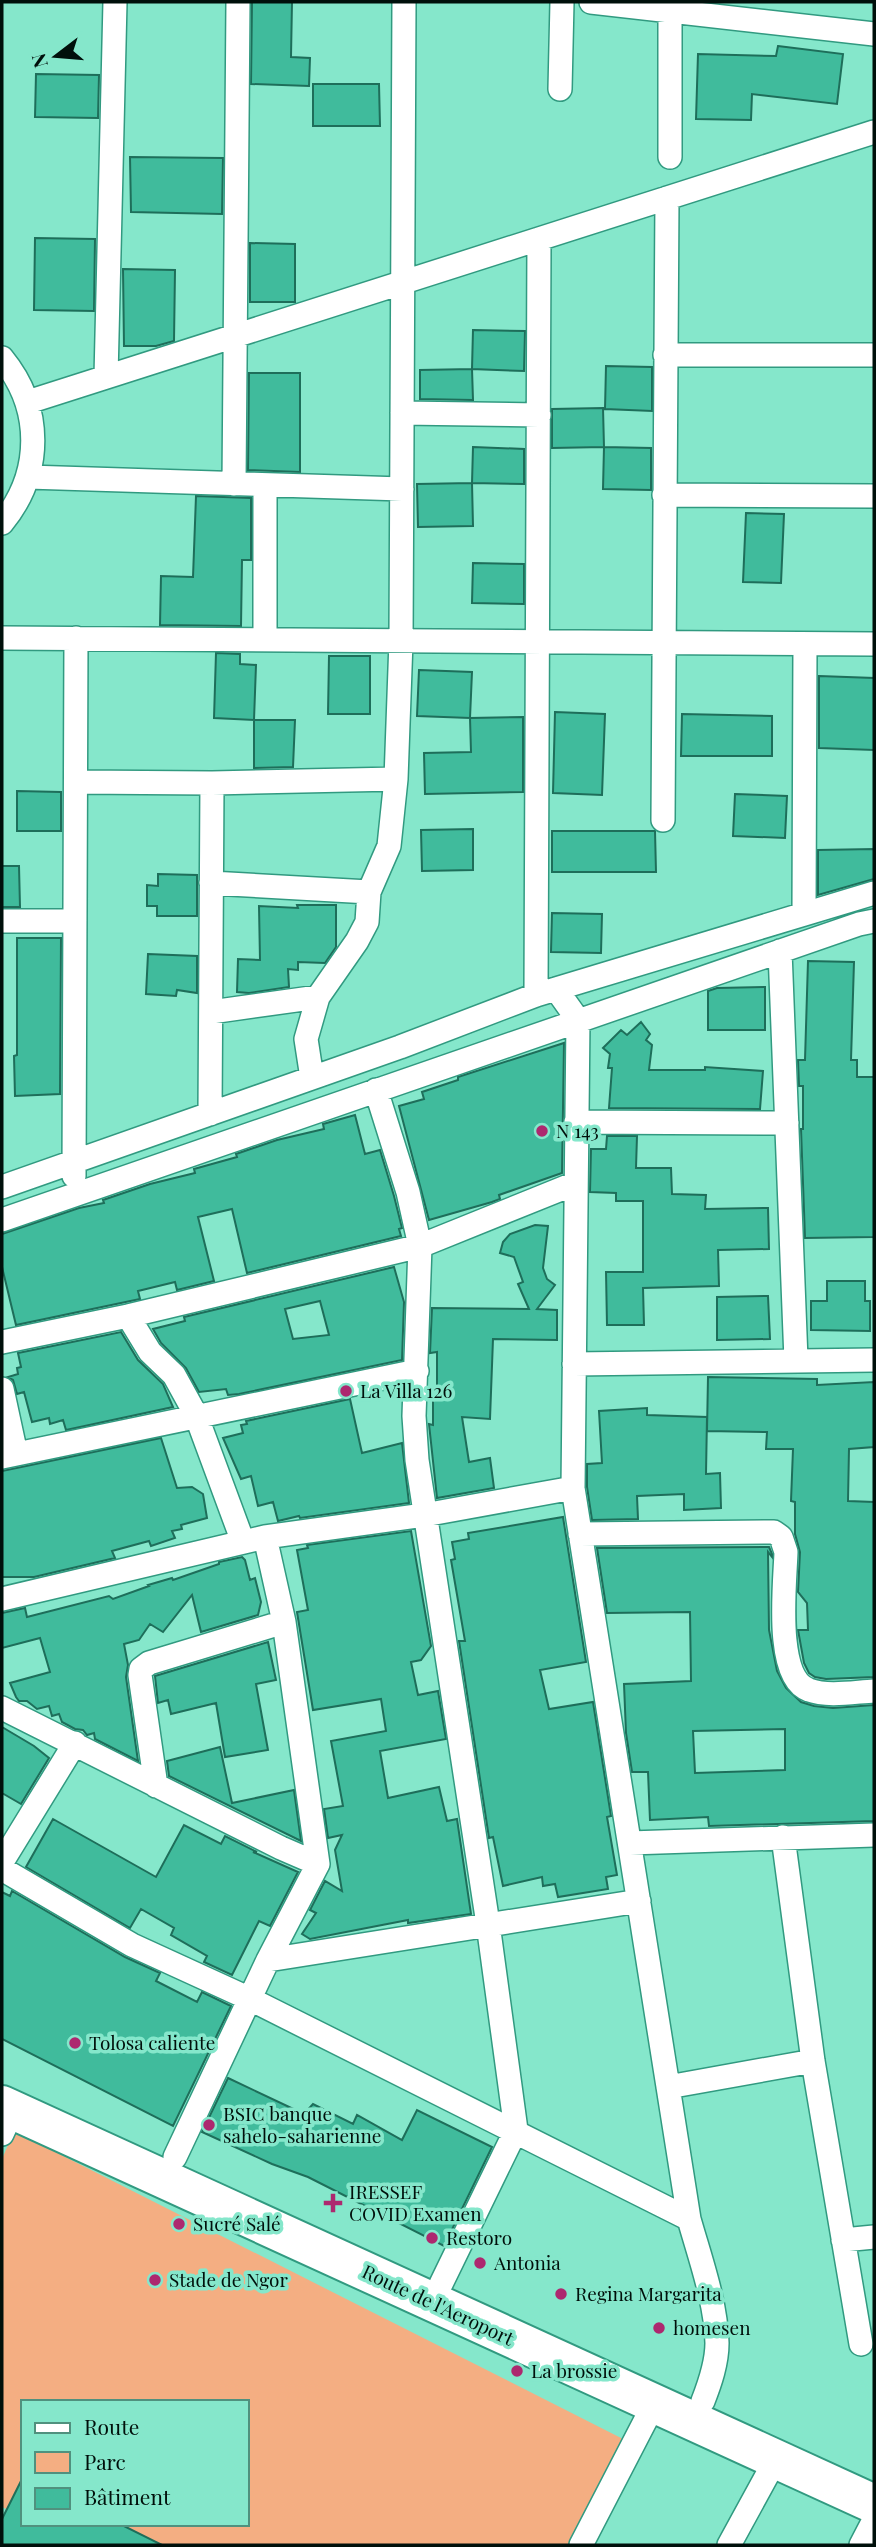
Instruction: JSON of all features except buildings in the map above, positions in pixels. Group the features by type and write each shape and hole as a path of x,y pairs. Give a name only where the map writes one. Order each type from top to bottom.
{"highway":[{"name":"Route de l'Aeroport","path":"5,2107 175,2157 441,2284 874,2478"},
{"name":"Route de l'Aeroport","path":"5,2107 874,2504"}],"street":[{"path":"106,377 115,2"},
{"path":"234,484 238,2"},
{"path":"312,1078 306,1039 318,997 367,922 369,892 389,846 396,779 401,640 404,2"},
{"path":"560,89 562,2"},
{"path":"592,2 670,11 744,11 874,34"},
{"path":"670,11 670,157"},
{"path":"28,402 874,132"},
{"path":"663,820 667,198"},
{"path":"539,239 537,642 546,992 578,1020 573,1489 689,2219 710,2302 717,2343 712,2378 703,2401"},
{"path":"665,355 874,355"},
{"path":"2,358 21,385 28,402 34,440 28,477 21,495 2,523"},
{"path":"402,414 539,415"},
{"path":"28,477 402,489"},
{"path":"265,485 265,639"},
{"path":"664,495 874,496"},
{"path":"2,638 874,644"},
{"path":"74,1194 76,638"},
{"path":"804,914 805,644"},
{"path":"76,782 212,783 396,779"},
{"path":"210,1114 212,783"},
{"path":"211,883 369,892"},
{"path":"2,1187 546,992 874,892"},
{"path":"2,921 75,921"},
{"path":"2,1220 578,1020 874,921"},
{"path":"780,951 796,1360"},
{"path":"211,1012 318,997"},
{"path":"376,1090 408,1192 420,1246 414,1416 416,1460 488,1924 516,2130 441,2284"},
{"path":"576,1122 787,1123"},
{"path":"2,1342 420,1246 576,1183"},
{"path":"128,1315 148,1349 174,1375 196,1416 243,1542"},
{"path":"574,1364 874,1360"},
{"path":"2,1389 9,1455 416,1371"},
{"path":"2,1599 265,1537 424,1516 573,1489"},
{"path":"580,1534 774,1532 781,1537 786,1552 785,1646 794,1679 808,1690 822,1693 874,1691"},
{"path":"175,2157 268,1960 318,1864 284,1622 265,1537"},
{"path":"156,1786 141,1669 149,1663 284,1622"},
{"path":"2,1708 281,1849 318,1864"},
{"path":"2,1862 75,1743"},
{"path":"630,1843 874,1835"},
{"path":"783,1837 813,2061 862,2344"},
{"path":"2,1869 132,1945 250,1998 689,2219"},
{"path":"268,1960 639,1900"},
{"path":"668,2088 813,2061"},
{"path":"843,2240 874,2237"},
{"path":"580,2545 654,2404"},
{"path":"729,2545 776,2459"},
{"path":"861,2545 874,2520"}],"green space":[{"name":"Stade de Ngor","path":"14,2131 625,2440 571,2545 79,2545 41,2526 248,2526 248,2400 21,2400 21,2516 2,2507 2,2159"}],"place":[{"name":"N 143","path":"542,1131"},
{"name":"La Villa 126","path":"346,1391"},
{"name":"Tolosa caliente","path":"75,2043"},
{"name":"BSIC banque sahelo-saharienne","path":"209,2125"},
{"name":"IRESSEF COVID Examen","path":"333,2203"},
{"name":"Sucré Salé","path":"179,2224"},
{"name":"Restoro","path":"432,2238"},
{"name":"Antonia","path":"480,2263"},
{"name":"Stade de Ngor","path":"155,2280"},
{"name":"Regina Margarita","path":"561,2294"},
{"name":"homesen","path":"659,2328"},
{"name":"La brossie","path":"517,2371"}]}
